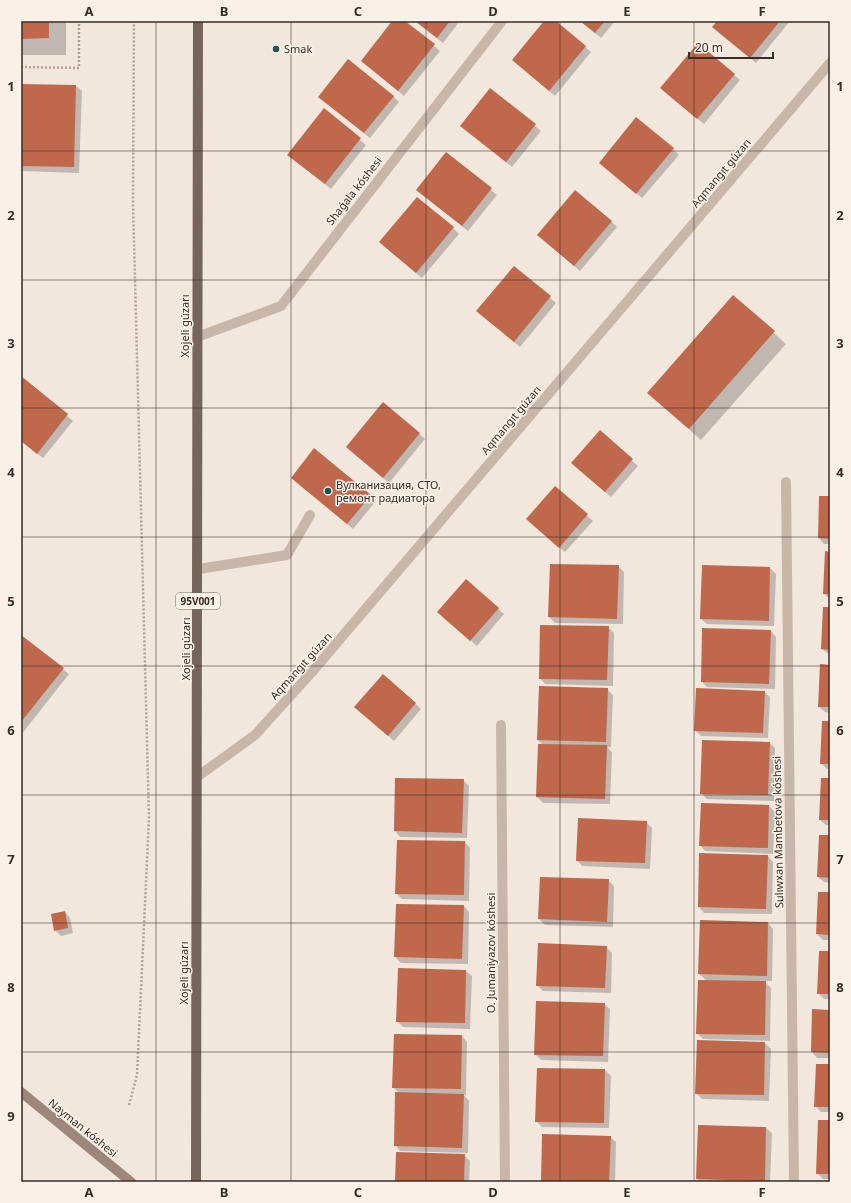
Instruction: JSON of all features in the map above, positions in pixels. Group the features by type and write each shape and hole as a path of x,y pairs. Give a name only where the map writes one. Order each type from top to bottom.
{"main road":[{"name":"Xojeli gúzarı","path":"196,1182 198,21"},
{"name":"Nayman kóshesi","path":"21,1092 131,1182"}],"street":[{"name":"Shaǵala kóshesi","path":"197,337 281,306 502,21"},
{"name":"Aqmangıt gúzarı","path":"197,777 255,735 312,672 830,63"},
{"name":"Sulıwxan Mambetova kóshesi","path":"786,482 794,1182"},
{"path":"198,569 287,554 310,515"},
{"name":"O. Jumaniyazov kóshesi","path":"501,724 505,1182"}],"path":[{"path":"21,67 79,68 79,21"},
{"path":"129,1105 137,1075 149,818 133,203 134,21"}],"building":[{"path":"21,21 49,21 49,38 21,39"},
{"path":"392,21 405,21 435,44 398,91 361,61"},
{"path":"415,21 450,21 437,38"},
{"path":"544,21 556,21 586,46 549,91 512,60"},
{"path":"580,21 605,21 595,33"},
{"path":"717,21 780,21 750,58 712,27"},
{"path":"698,43 735,74 697,119 660,88"},
{"path":"348,59 394,96 364,133 318,97"},
{"path":"21,84 76,85 74,167 21,166"},
{"path":"490,88 536,124 506,162 460,126"},
{"path":"324,108 361,138 325,184 287,155"},
{"path":"636,117 674,148 636,194 599,163"},
{"path":"446,152 492,188 462,226 416,190"},
{"path":"575,190 612,221 574,266 537,235"},
{"path":"417,197 454,227 416,273 379,242"},
{"path":"514,266 551,296 514,342 476,311"},
{"path":"733,295 775,331 689,429 647,393"},
{"path":"21,376 68,414 37,454 21,441"},
{"path":"383,402 420,433 383,478 346,447"},
{"path":"600,430 633,459 605,492 571,463"},
{"path":"314,448 371,495 347,524 291,478"},
{"path":"555,486 588,514 559,548 526,519"},
{"path":"819,496 830,496 830,539 818,538"},
{"path":"825,551 830,552 830,594 823,594"},
{"path":"550,564 619,565 617,619 548,617"},
{"path":"702,565 770,567 769,621 700,619"},
{"path":"466,579 499,608 470,641 437,612"},
{"path":"823,607 830,607 830,650 821,649"},
{"path":"540,625 609,626 607,680 539,679"},
{"path":"702,628 771,630 769,684 701,682"},
{"path":"21,635 64,668 21,722"},
{"path":"820,664 830,665 830,707 818,707"},
{"path":"383,674 416,703 388,736 354,707"},
{"path":"539,686 608,688 606,742 537,740"},
{"path":"696,688 765,691 763,733 694,731"},
{"path":"822,721 830,721 830,764 820,764"},
{"path":"702,740 770,742 768,795 700,794"},
{"path":"538,744 607,745 605,799 536,797"},
{"path":"395,778 464,779 462,833 394,831"},
{"path":"821,778 830,778 830,820 819,820"},
{"path":"701,803 769,805 768,848 699,846"},
{"path":"578,818 647,821 645,863 576,861"},
{"path":"819,835 830,835 830,878 817,877"},
{"path":"397,840 465,841 464,895 395,894"},
{"path":"699,853 768,855 766,909 698,907"},
{"path":"540,877 609,879 607,922 538,919"},
{"path":"818,892 830,892 830,935 816,934"},
{"path":"396,904 464,905 462,959 394,957"},
{"path":"65,911 68,928 54,931 51,914"},
{"path":"700,920 768,922 767,976 698,974"},
{"path":"538,943 607,946 605,988 536,986"},
{"path":"819,951 830,951 830,994 817,994"},
{"path":"398,968 466,970 465,1023 396,1022"},
{"path":"698,980 766,981 765,1035 696,1034"},
{"path":"536,1001 605,1003 603,1056 534,1055"},
{"path":"812,1009 830,1010 830,1053 811,1052"},
{"path":"394,1034 462,1035 461,1089 392,1088"},
{"path":"697,1040 765,1042 764,1095 695,1094"},
{"path":"816,1064 830,1064 830,1107 814,1107"},
{"path":"537,1068 605,1069 604,1123 535,1122"},
{"path":"395,1092 464,1094 462,1148 394,1146"},
{"path":"818,1120 830,1120 830,1174 816,1174"},
{"path":"698,1125 766,1127 765,1181 696,1179"},
{"path":"542,1134 611,1136 609,1182 541,1182"},
{"path":"396,1152 465,1154 464,1182 395,1182"}],"place":[{"name":"Smak","path":"276,49"},
{"name":"Вулканизация, СТО, ремонт радиатора","path":"328,491"}]}
